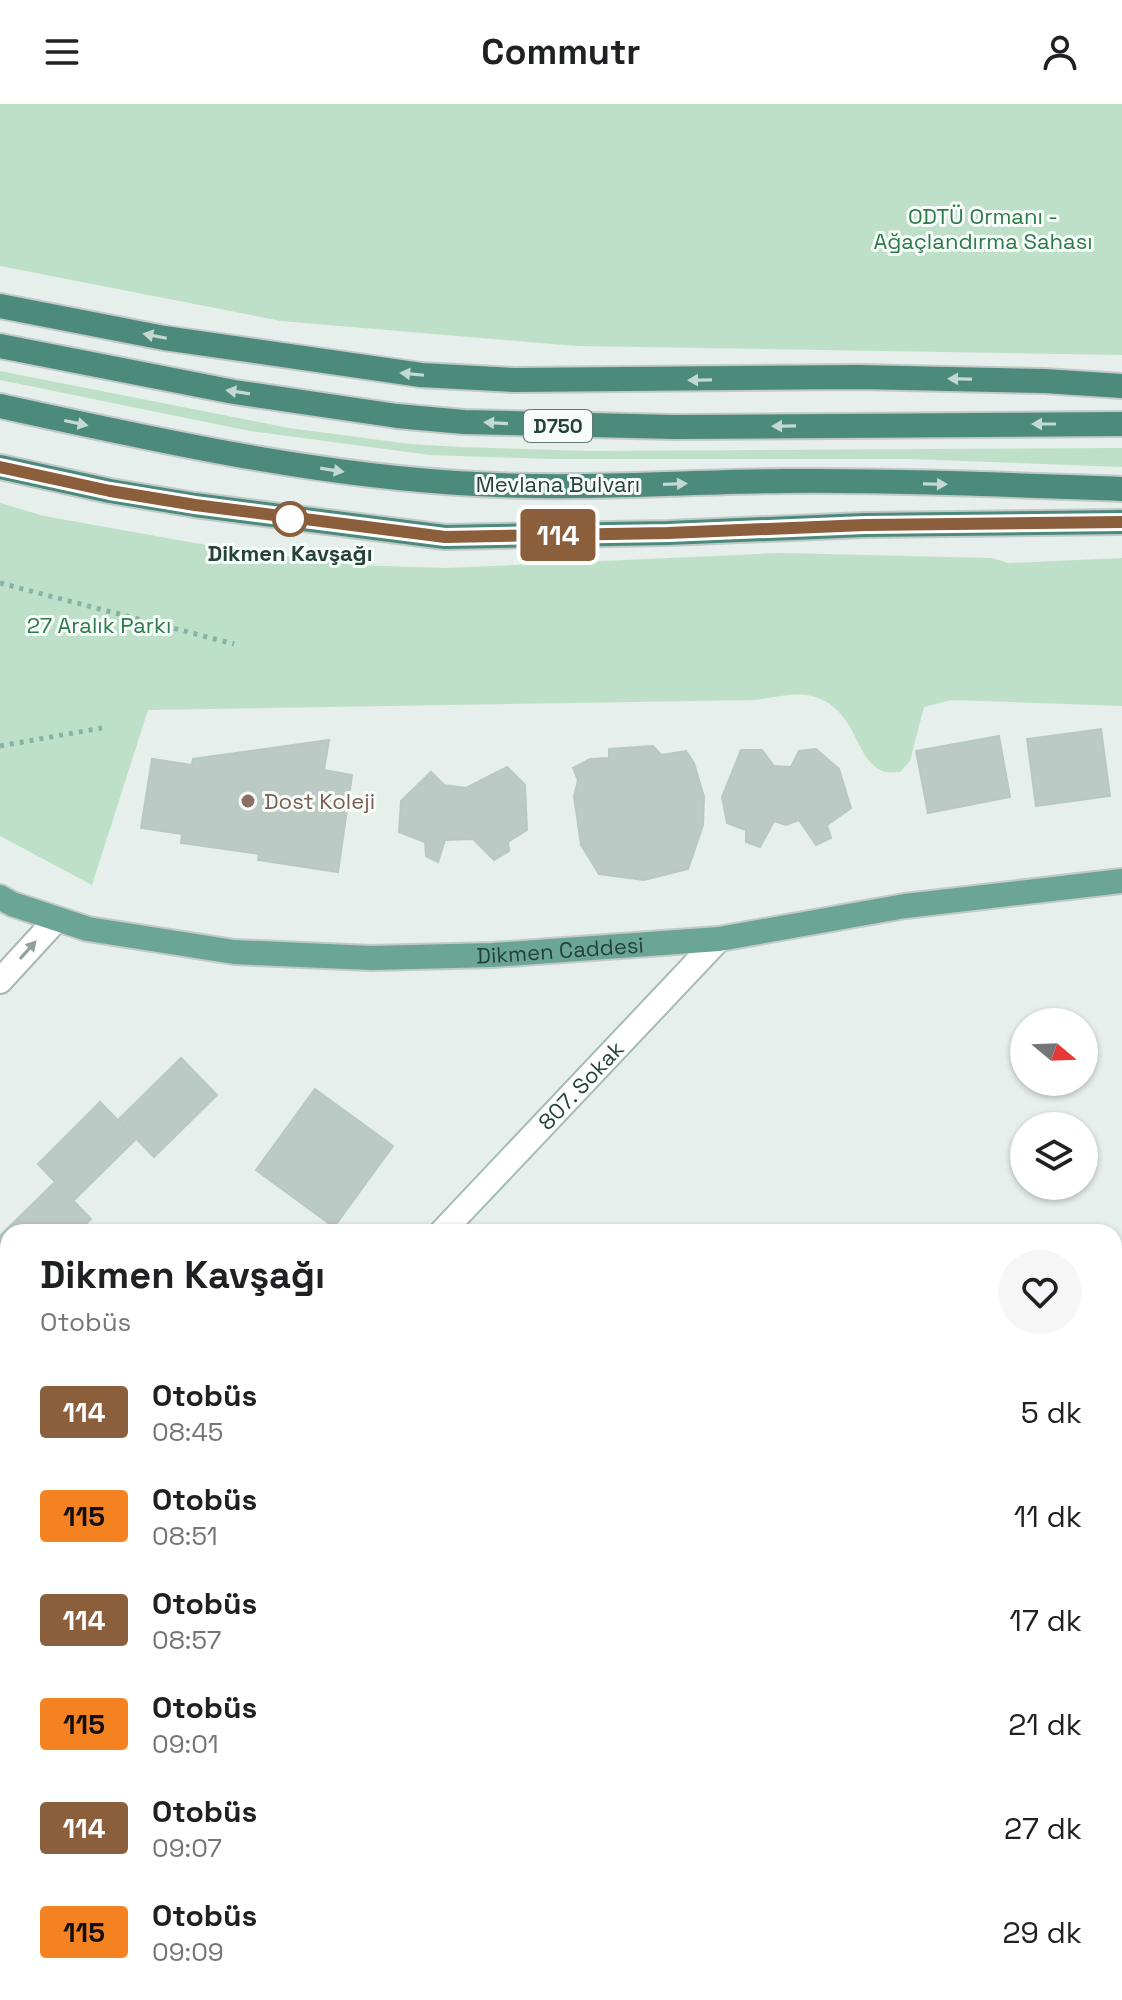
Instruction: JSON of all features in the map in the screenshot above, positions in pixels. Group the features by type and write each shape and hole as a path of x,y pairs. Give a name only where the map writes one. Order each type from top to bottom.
{"highway":[{"path":"0,306 164,338 421,375 573,380 874,378 1044,381 1122,386"},
{"name":"D750","path":"0,346 234,392 397,416 464,422 660,427 1122,424"},
{"name":"Mevlana Bulvarı","path":"0,406 104,429 338,471 478,485 785,481 1122,489"},
{"path":"0,467 181,503 445,537 865,525 1122,522"}],"main road":[{"name":"Dikmen Caddesi","path":"0,897 56,920 88,929 234,952 372,958 493,955 719,939 905,906 1122,881"},
{"path":"0,981 56,920"},
{"name":"807. Sokak","path":"450,1224 719,939"}],"path":[{"path":"0,583 234,644"},
{"path":"0,746 102,728"}],"green space":[{"name":"ODTÜ Ormanı - Ağaçlandırma Sahası","path":"0,104 1122,104 1122,355 576,346 281,321 0,266"},
{"path":"0,371 289,428 410,444 589,451 1122,448 1122,467 910,459 550,459 430,455 250,431 0,380"},
{"name":"27 Aralık Parkı","path":"0,503 44,516 206,545 353,565 447,568 781,553 992,558 1008,563 1122,558 1122,706 951,700 924,707 910,761 900,772 882,771 872,764 835,708 806,695 756,700 148,710 92,885 0,836"}],"building":[{"path":"1101,729 1110,796 1036,806 1027,739"},
{"path":"999,736 1010,797 928,813 916,751"},
{"path":"329,740 324,770 352,775 338,872 258,860 259,854 181,843 182,834 141,828 152,759 192,765 193,759"},
{"path":"653,746 661,755 686,751 694,763 704,797 703,825 688,869 644,880 599,874 581,845 574,796 578,780 573,768 590,759 609,758 609,749"},
{"path":"816,749 839,769 851,808 827,825 831,838 816,845 799,820 786,825 774,821 760,847 746,842 746,830 727,823 722,797 741,750 762,750 774,766 791,767 799,751"},
{"path":"507,767 525,785 527,830 508,842 509,851 494,860 473,839 445,840 438,862 426,856 425,842 399,832 401,801 431,772 444,785 466,788"},
{"path":"181,1058 217,1095 154,1157 118,1120"},
{"path":"315,1089 393,1146 336,1224 330,1224 256,1170"},
{"path":"100,1102 136,1139 73,1201 38,1164"},
{"path":"55,1182 91,1219 86,1224 12,1224"}],"bus line":[{"name":"114","path":"0,467 110,491 195,505 445,537 865,525 1122,522"}],"place":[{"name":"Dikmen Kavşağı","path":"290,519"},
{"name":"Dost Koleji","path":"248,801"}]}
